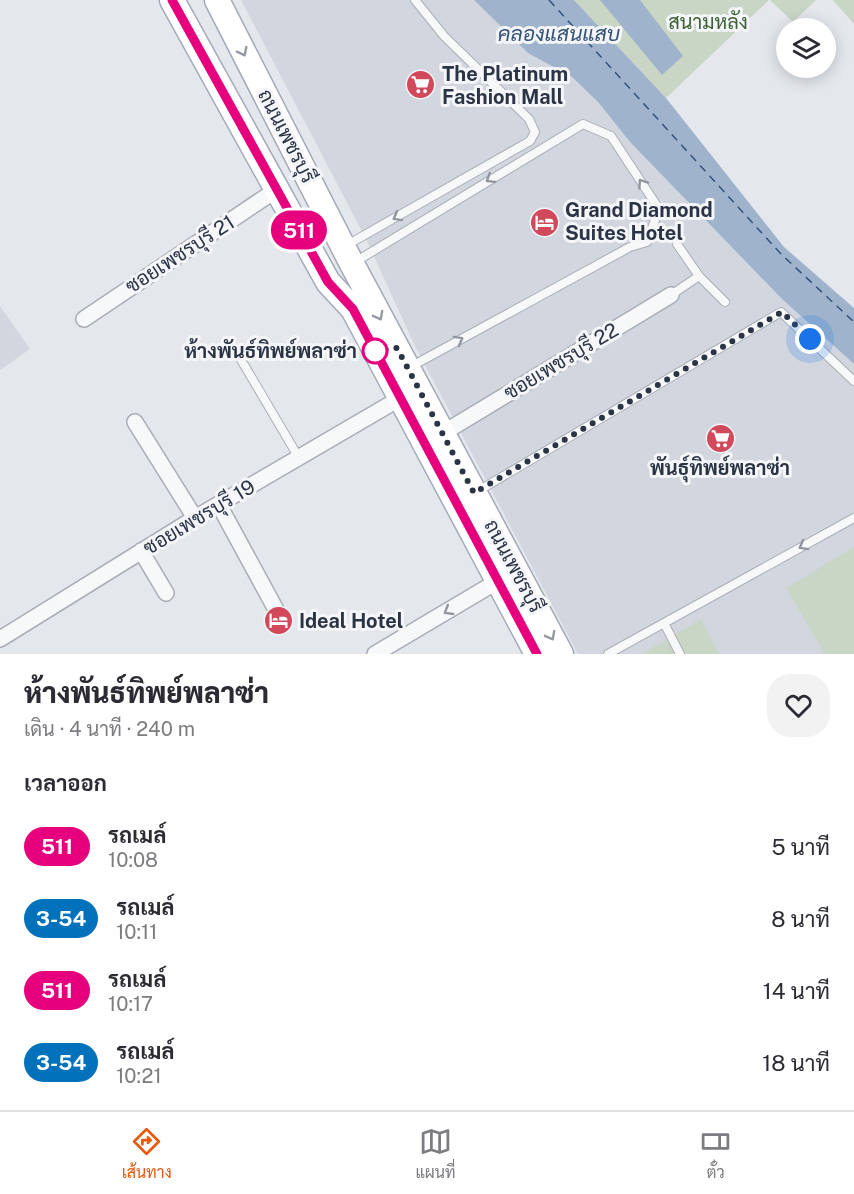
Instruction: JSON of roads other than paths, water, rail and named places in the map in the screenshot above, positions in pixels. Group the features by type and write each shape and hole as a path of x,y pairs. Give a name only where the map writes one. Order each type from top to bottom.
{"main road":[{"name":"ถนนเพชรบุรี","path":"172,0 328,282 353,309 537,654"},
{"name":"ถนนเพชรบุรี","path":"216,0 408,369 447,431 474,493 561,654"}],"street":[{"name":"ซอยเพชรบุรี 21","path":"84,319 276,190"},
{"name":"ซอยเพชรบุรี 22","path":"447,431 671,295"},
{"name":"ซอยเพชรบุรี 19","path":"0,639 195,518 399,399"},
{"path":"135,422 195,518"},
{"path":"219,505 280,617"},
{"path":"141,551 166,593"},
{"path":"375,654 498,581"}],"lane":[{"path":"348,256 448,188 530,141 535,132 529,118 444,36 415,0"},
{"path":"348,256 583,124 611,136 659,209 648,242 630,247 408,369"},
{"path":"678,244 699,276 725,302"},
{"path":"671,295 699,276"},
{"path":"474,493 782,312 854,381"},
{"path":"240,358 299,458"},
{"path":"608,654 854,518"},
{"path":"664,623 680,654"}],"water":[{"name":"คลองแสนแสบ","path":"474,0 574,0 666,98 784,247 854,308 854,364 782,299 630,142 598,102 572,77 528,53"},
{"path":"600,0 640,0 683,56 662,75"}],"place":[{"name":"The Platinum Fashion Mall","path":"421,85"},
{"name":"Grand Diamond Suites Hotel","path":"544,222"},
{"name":"ห้างพันธ์ทิพย์พลาซ่า","path":"375,351"},
{"name":"พันธุ์ทิพย์พลาซ่า","path":"720,438"},
{"name":"Ideal Hotel","path":"278,621"}],"park label":[{"name":"สนามหลัง","path":"708,22"}]}
